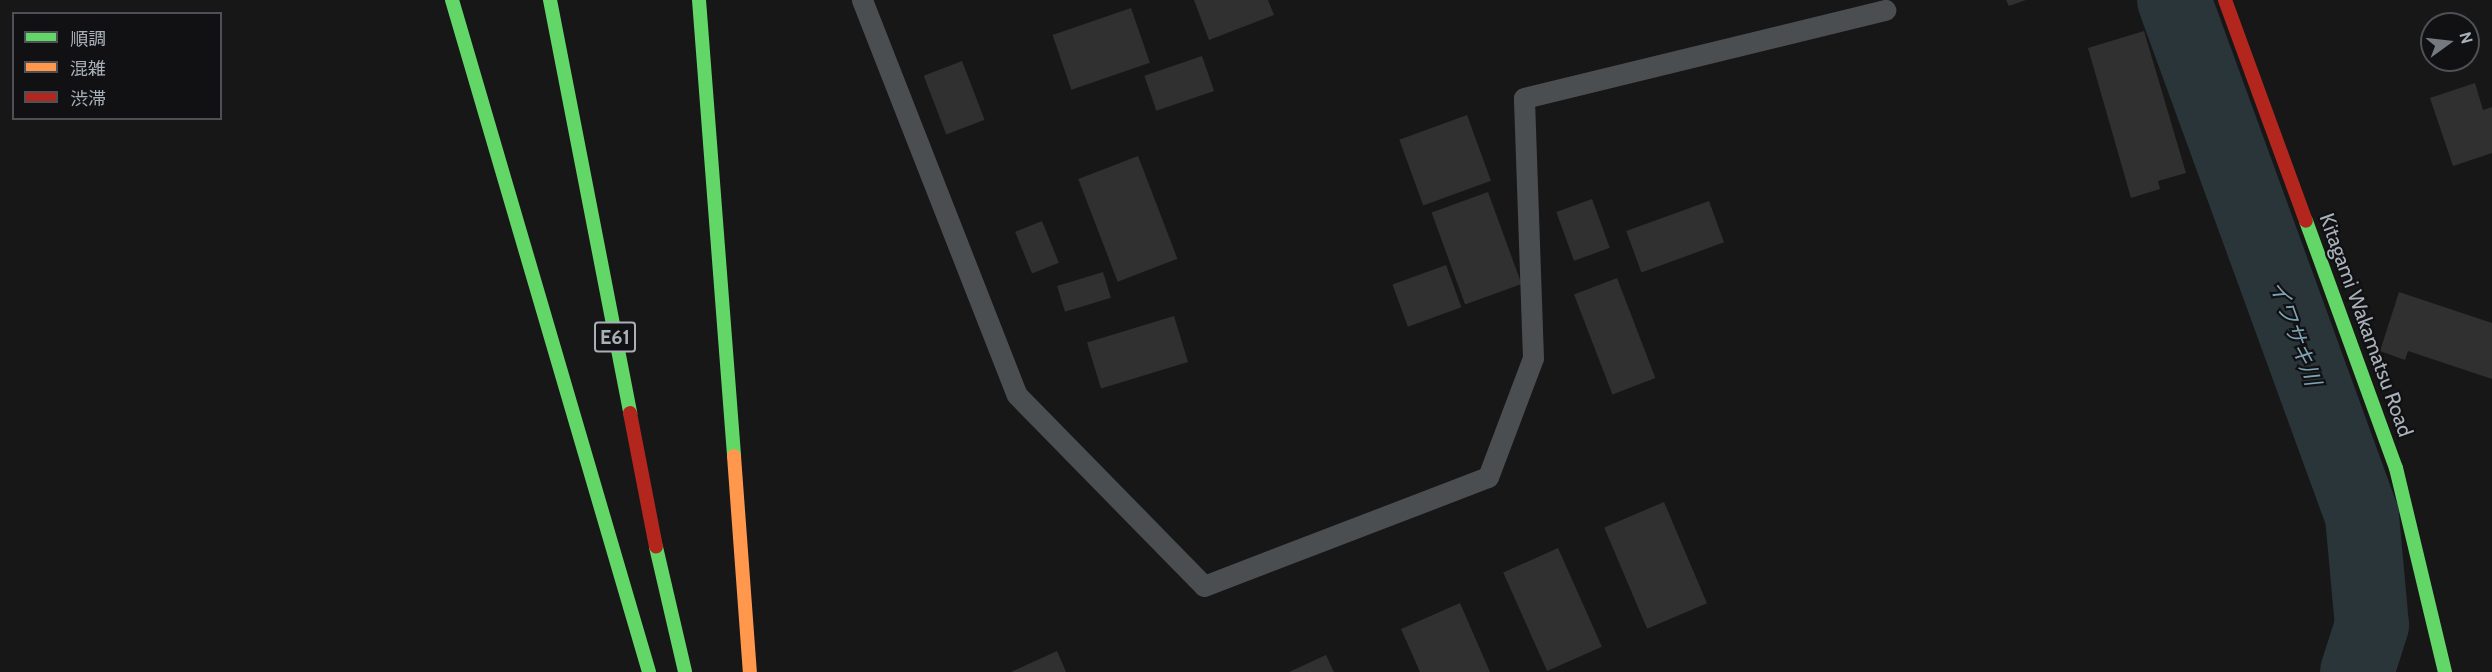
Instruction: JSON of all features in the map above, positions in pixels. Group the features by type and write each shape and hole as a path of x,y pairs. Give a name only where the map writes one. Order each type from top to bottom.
{"main road":[{"path":"452,0 649,672"},
{"name":"E61","path":"550,0 668,609 685,672"},
{"path":"699,0 750,672"},
{"name":"Kitagami Wakamatsu Road","path":"2225,0 2396,468 2445,672"}],"lane":[{"path":"862,0 1017,394 1203,586 1488,477 1533,358 1524,98 1885,10"}],"building":[{"path":"1194,0 1268,0 1274,15 1209,40"},
{"path":"2006,0 2026,0 2009,6"},
{"path":"1131,8 1150,63 1071,90 1053,35"},
{"path":"2144,31 2186,173 2158,181 2160,189 2131,198 2088,48"},
{"path":"1202,56 1214,91 1156,111 1144,76"},
{"path":"962,61 985,120 946,135 924,76"},
{"path":"2475,83 2483,110 2492,107 2492,153 2453,166 2430,98"},
{"path":"1467,115 1491,181 1423,205 1399,140"},
{"path":"1138,156 1177,259 1118,282 1078,179"},
{"path":"1488,192 1522,284 1465,305 1432,213"},
{"path":"1592,199 1610,248 1574,261 1556,212"},
{"path":"1709,201 1724,242 1641,272 1626,231"},
{"path":"1042,221 1059,263 1032,274 1015,232"},
{"path":"1446,265 1461,307 1408,327 1392,284"},
{"path":"1103,272 1111,298 1065,312 1057,286"},
{"path":"1617,278 1655,378 1612,394 1574,294"},
{"path":"2399,292 2492,323 2492,379 2408,351 2405,360 2380,351"},
{"path":"1174,316 1188,362 1101,389 1087,343"},
{"path":"1664,502 1707,603 1647,629 1604,527"},
{"path":"1558,548 1602,647 1547,671 1503,572"},
{"path":"1460,603 1490,672 1420,672 1401,629"},
{"path":"1057,651 1066,672 1011,672"},
{"path":"1326,655 1334,672 1289,672"}],"waterway":[{"name":"イワサキ川","path":"2174,0 2362,516 2372,625 2357,672"}],"traffic: fast":[{"path":"452,0 649,672"},
{"path":"550,0 630,413"},
{"path":"699,0 734,456"},
{"path":"2306,221 2396,468 2445,672"},
{"path":"656,547 685,672"}],"traffic: slow":[{"path":"734,456 750,672"}],"traffic: jam":[{"path":"2225,0 2306,221"},
{"path":"630,413 656,547"}]}
